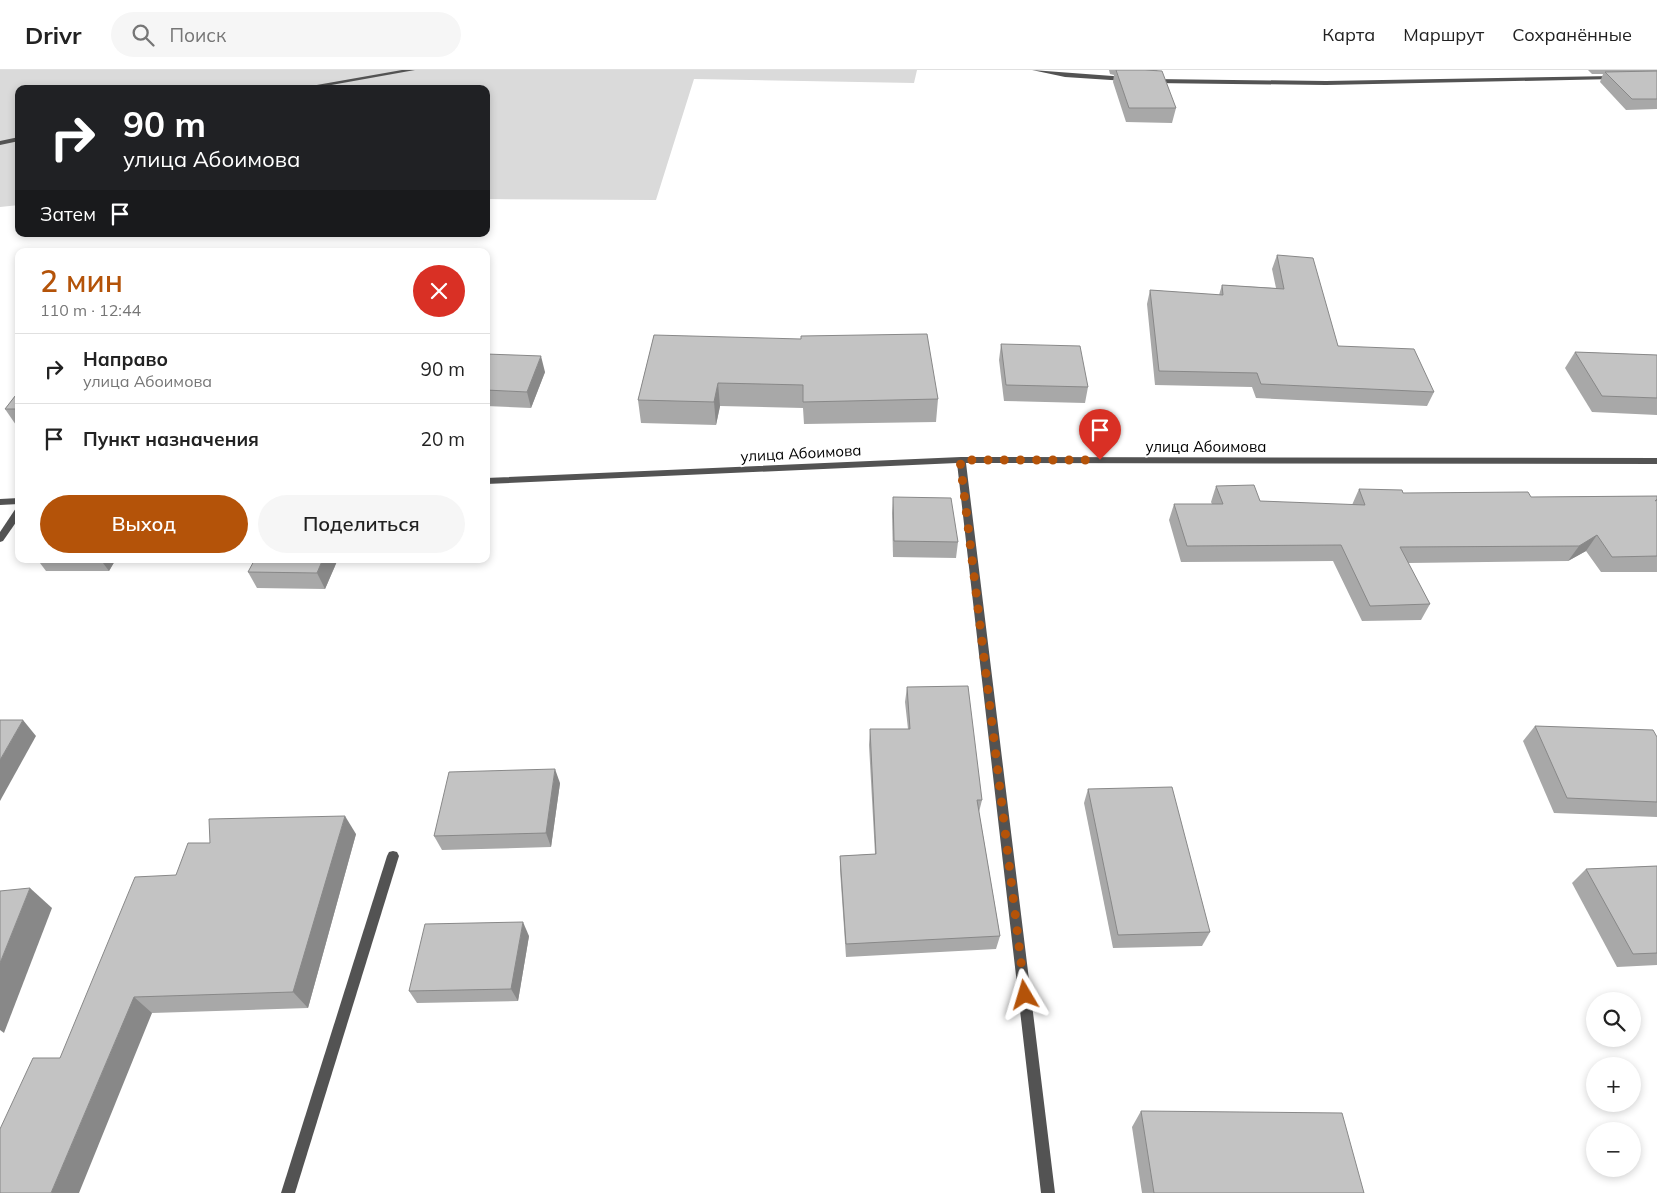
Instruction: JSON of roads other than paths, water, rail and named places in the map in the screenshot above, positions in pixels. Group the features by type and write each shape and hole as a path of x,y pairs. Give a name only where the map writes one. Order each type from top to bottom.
{"street":[{"path":"322,85 412,70"},
{"path":"1035,70 1065,75 1132,80"},
{"path":"1558,70 1565,78"},
{"path":"1150,80 1224,84 1340,84 1619,78"},
{"path":"0,143 15,140"},
{"path":"960,460 1048,1193"},
{"name":"улица Абоимова","path":"490,481 960,460 1657,461"},
{"path":"0,502 15,501"},
{"path":"0,539 15,516"},
{"path":"288,1193 393,856"}]}
